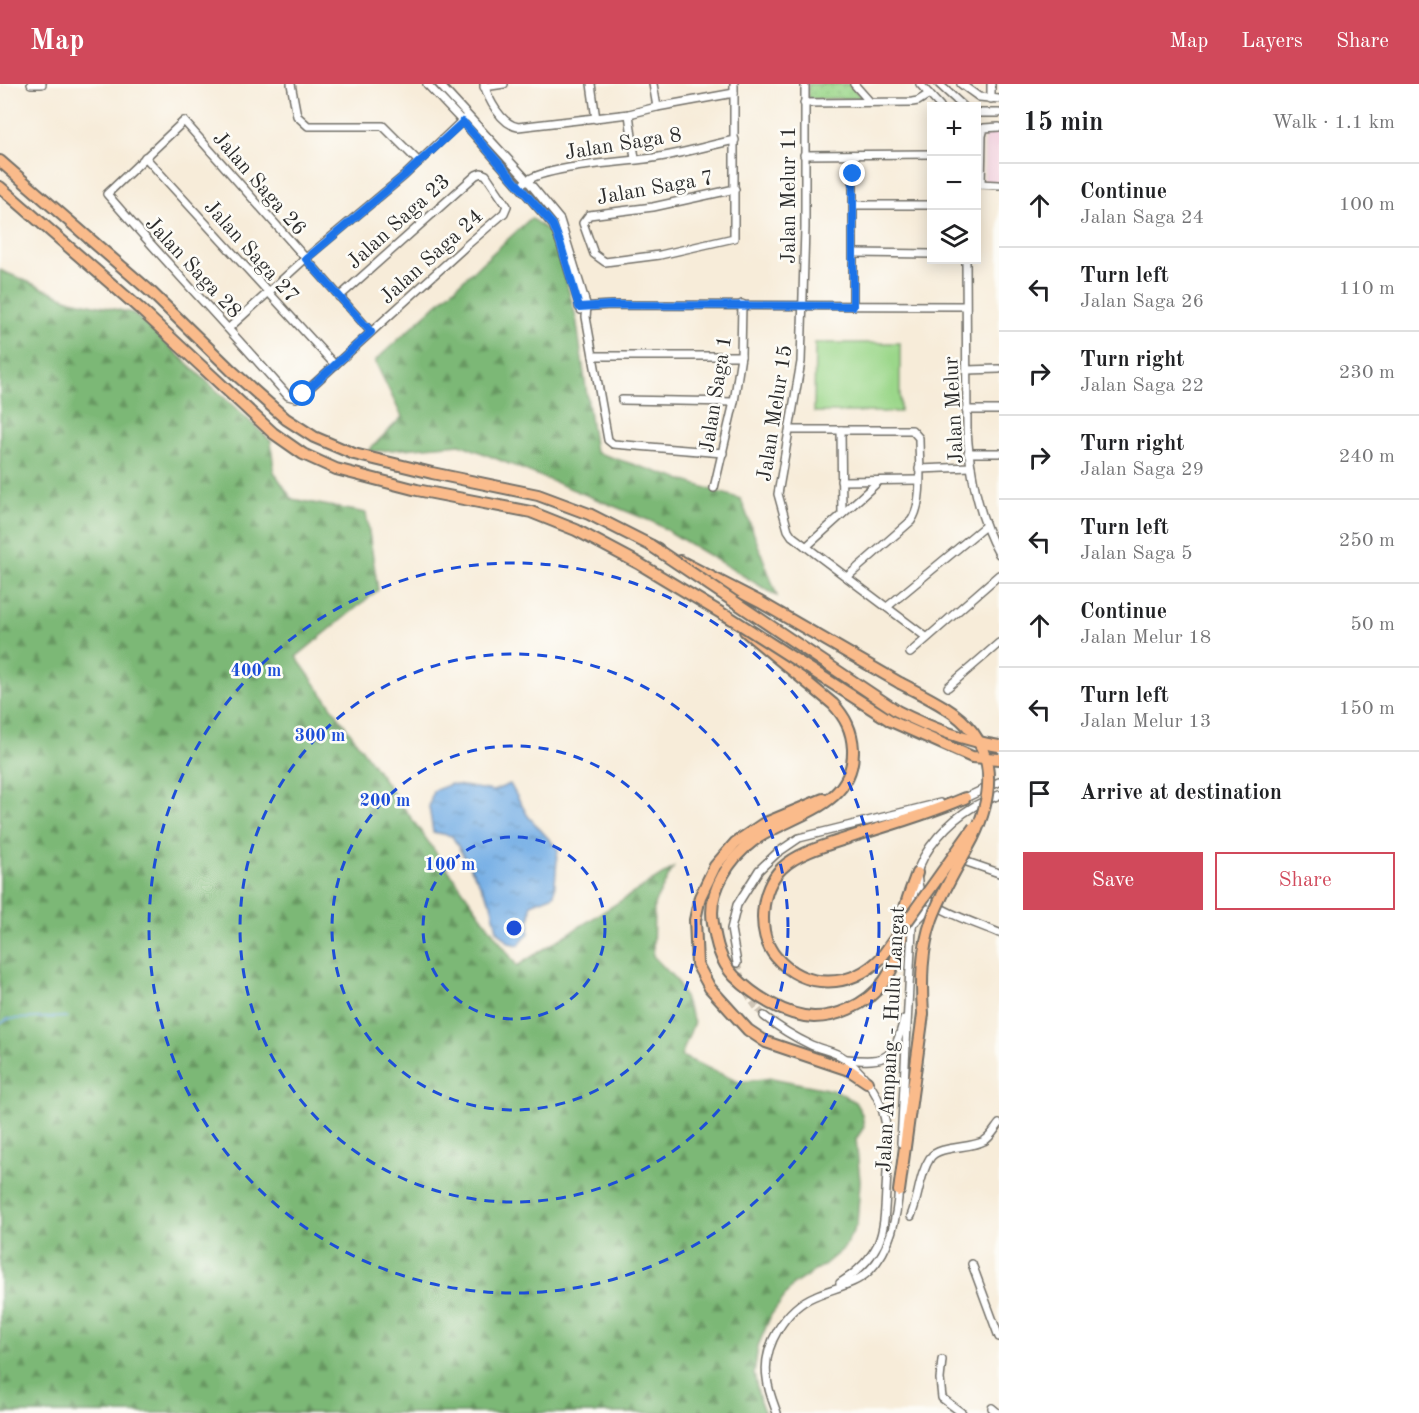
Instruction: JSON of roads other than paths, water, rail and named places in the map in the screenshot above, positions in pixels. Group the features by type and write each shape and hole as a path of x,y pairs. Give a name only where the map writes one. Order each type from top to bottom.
{"highway":[{"path":"0,161 152,293 232,371 286,418 314,437 354,454 538,495 589,514 760,602 946,708 971,731 982,747 987,765 990,782 988,795 974,836 942,894 926,937 921,986 923,1014 899,1191"},
{"path":"0,187 139,308 273,433 303,454 336,469 417,490 531,512 576,530 638,563 726,615 891,721 972,757 999,759"},
{"path":"650,545 897,711 932,729 999,746"},
{"path":"726,615 833,704 843,715 849,729 853,753 851,771 834,795 807,815 753,841 730,862 716,886 711,913 716,944 726,967 742,983 786,1011 813,1017 834,1015 862,1003 883,984 896,961 906,907 917,873"},
{"path":"834,795 804,805 763,824 735,843 715,866 700,897 695,920 697,964 710,988 748,1030 766,1042 849,1070 867,1082"},
{"path":"965,798 935,811 814,850 782,868 771,883 763,914 767,938 774,955 784,965 809,979 837,982 870,969 881,958 914,913 966,835 978,823"}],"street":[{"path":"31,84 42,84"},
{"path":"291,84 297,116 308,126 383,126 419,162"},
{"path":"427,84 527,180 560,220 586,317 608,440 613,444 723,453"},
{"path":"439,84 553,225 583,307"},
{"path":"504,84 484,85 489,99 507,123 518,128 629,114 734,93"},
{"path":"591,84 596,118"},
{"path":"653,84 657,107"},
{"path":"734,84 735,189"},
{"name":"Jalan Melur 11","path":"804,306 805,84"},
{"path":"854,84 870,102"},
{"path":"920,84 936,102"},
{"path":"939,84 959,102"},
{"path":"961,84 979,98 995,99 991,84"},
{"path":"804,103 918,101 929,94"},
{"path":"981,113 999,113"},
{"path":"629,114 635,159"},
{"path":"229,328 465,119"},
{"name":"Jalan Saga 26","path":"145,157 184,121 371,332"},
{"path":"981,156 984,128 999,127"},
{"name":"Jalan Saga 8","path":"520,186 527,180 552,172 645,159 735,140"},
{"path":"804,155 927,154"},
{"path":"853,306 854,155"},
{"name":"Jalan Saga 27","path":"145,157 335,365"},
{"name":"Jalan Saga 28","path":"145,157 107,194 166,263 229,328 288,396 296,398"},
{"name":"Jalan Saga 23","path":"339,297 476,175 481,173 486,175 507,206 507,210"},
{"path":"981,184 999,185"},
{"name":"Jalan Saga 7","path":"735,189 735,233 731,240 660,255 605,262 594,254 583,223 589,215 653,207 735,189"},
{"path":"854,205 927,205"},
{"name":"Jalan Saga 24","path":"296,398 507,210"},
{"path":"854,253 927,254"},
{"name":"Jalan Melur","path":"966,264 968,453 985,526 999,554"},
{"path":"583,307 742,304 965,306"},
{"name":"Jalan Saga 1","path":"714,488 734,402 741,356 742,304"},
{"name":"Jalan Melur 15","path":"804,306 801,362 778,494 788,530 806,547 926,637"},
{"path":"593,356 741,356"},
{"path":"967,370 999,369"},
{"path":"622,400 734,402"},
{"path":"966,410 999,410"},
{"path":"790,430 912,430 919,438 916,514 847,577"},
{"path":"841,430 842,514"},
{"path":"968,453 999,453"},
{"path":"919,469 971,467"},
{"path":"841,481 919,480"},
{"path":"806,547 879,481"},
{"path":"887,607 985,526"},
{"path":"910,653 999,575"},
{"path":"948,687 999,643"},
{"path":"737,963 731,929 737,905 759,870 777,853 799,838 965,798 999,782"},
{"name":"Jalan Ampang - Hulu Langat","path":"777,1413 766,1377 766,1365 773,1340 791,1312 813,1296 855,1281 867,1273 878,1261 892,1232 899,1191 911,926 917,873 931,846 951,823 972,807 999,795"},
{"path":"967,862 999,873"},
{"path":"917,873 920,890 928,900 940,908 999,933"},
{"path":"911,926 928,909 940,908"},
{"path":"847,1059 874,1061 888,1056 898,1042 907,1008"},
{"name":"Jalan Ampang - Hulu Langat","path":"764,1016 780,1028 810,1044 847,1059 867,1082 885,1115 889,1144 884,1222 879,1242 870,1258 857,1272 829,1291"},
{"path":"911,1216 918,1201 923,1173 932,1155 943,1150 985,1141 999,1124"},
{"path":"972,1264 999,1337"},
{"path":"942,1360 940,1379 942,1398 962,1413"}],"water":[{"path":"451,784 493,791 510,784 528,816 558,849 554,895 531,904 529,933 519,945 509,943 497,930 491,903 452,836 433,832 429,807 433,791"}],"waterway":[{"path":"0,1024 8,1019 67,1017"}],"tunnel":[{"path":"737,963 747,991 764,1016"}]}
